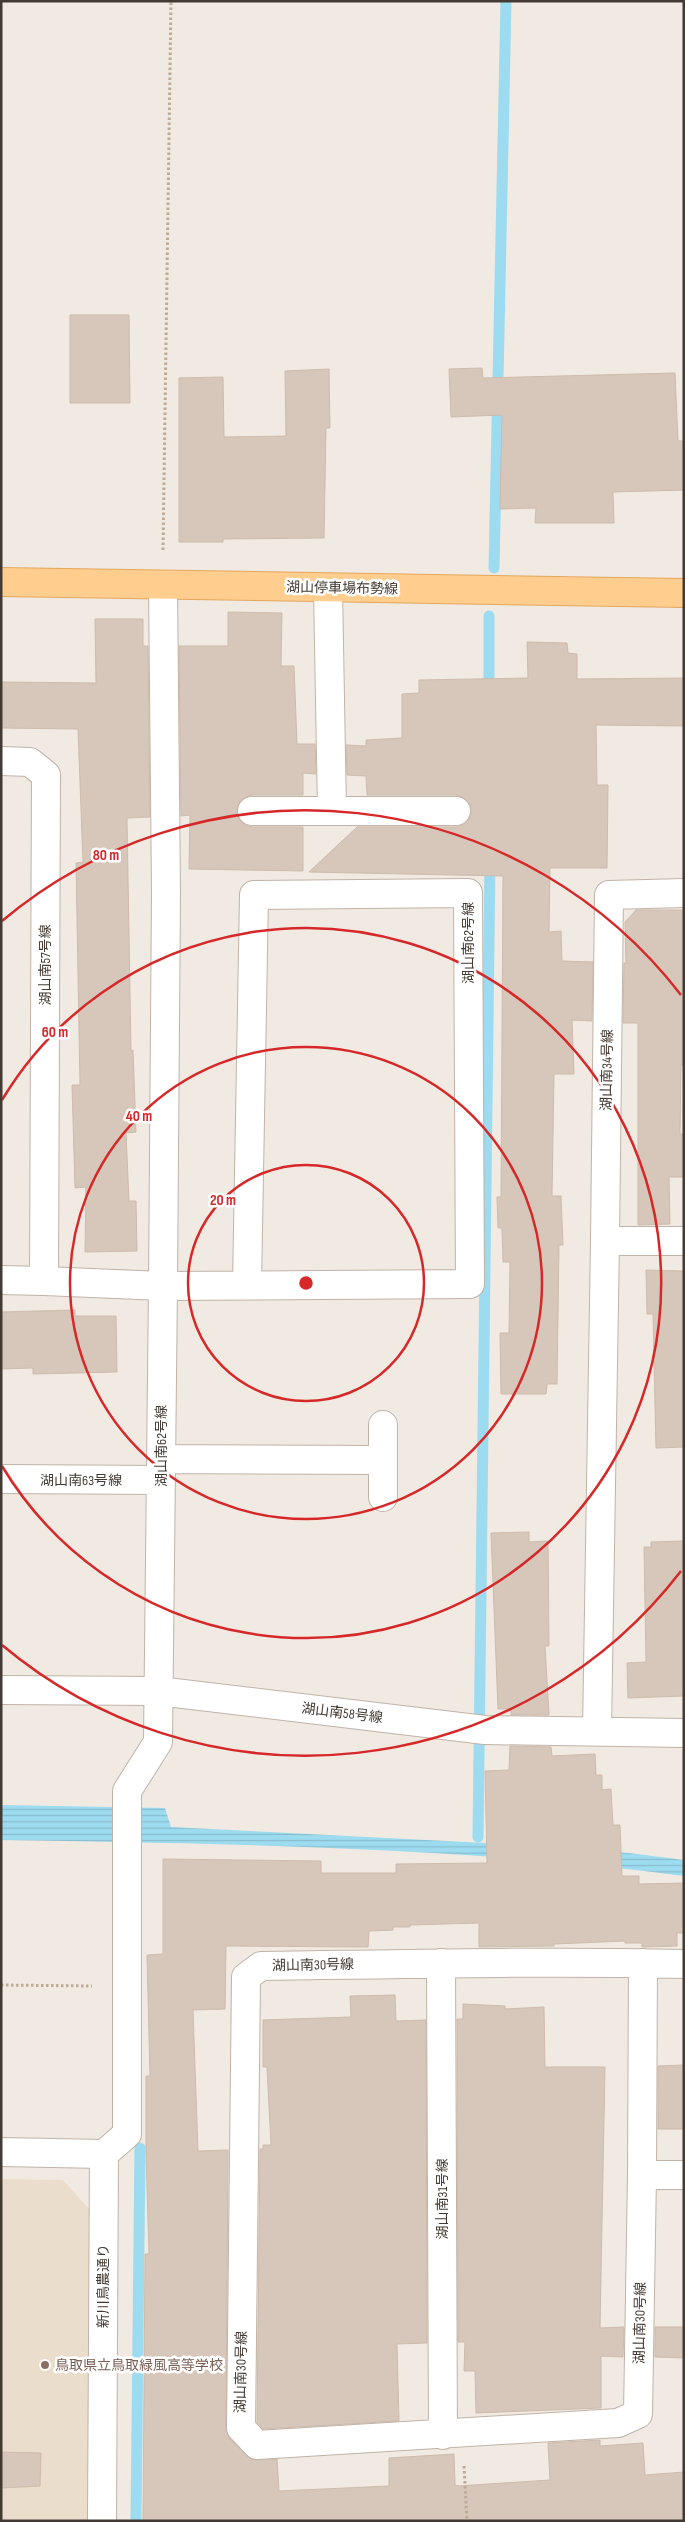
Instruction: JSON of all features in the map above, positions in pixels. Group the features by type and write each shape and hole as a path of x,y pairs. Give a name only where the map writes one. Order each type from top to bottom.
{"main road":[{"name":"湖山停車場布勢線","path":"1,582 684,593"}],"street":[{"path":"1,1280 44,1280 163,1286 166,893 163,585"},
{"path":"328,588 332,811"},
{"name":"湖山南57号線","path":"1,762 30,762 46,774 44,1280"},
{"path":"252,811 456,811"},
{"name":"湖山南62号線","path":"104,2154 127,2134 127,1790 158,1742 163,1286 470,1284 468,893 254,895 247,1285"},
{"name":"湖山南34号線","path":"605,1241 609,895 684,893"},
{"path":"597,1731 605,1241 684,1241"},
{"path":"383,1425 383,1497"},
{"name":"湖山南63号線","path":"1,1479 161,1469 383,1460"},
{"name":"湖山南58号線","path":"1,1690 158,1691 484,1730 684,1733"},
{"name":"湖山南30号線","path":"643,1963 638,2414 618,2423 257,2445 241,2428 246,1977 261,1966 441,1963 643,1963 684,1964"},
{"name":"湖山南31号線","path":"441,1963 452,2434"},
{"path":"1,2152 104,2154"},
{"name":"新川鳥農通り","path":"102,2521 104,2154"},
{"path":"642,2175 684,2175"}],"path":[{"path":"163,585 171,1"},
{"path":"1,1985 127,1986"},
{"path":"452,2434 466,2521"}],"shaded area":[{"name":"鳥取県立鳥取緑風高等学校","path":"1,2179 63,2180 89,2209 88,2521 1,2521"}],"water":[{"path":"1,1805 165,1808 171,1827 525,1845 629,1853 684,1860 684,1876 514,1858 428,1852 257,1845 1,1840"}],"building":[{"path":"70,315 129,315 130,403 70,403"},
{"path":"482,368 483,378 675,373 678,441 684,441 684,490 613,492 614,523 535,523 536,508 500,509 502,415 451,417 449,369"},
{"path":"329,369 330,428 326,428 324,538 223,539 223,542 179,542 179,378 223,377 224,437 286,436 285,371"},
{"path":"228,612 282,613 281,666 294,666 297,744 315,744 316,774 303,773 303,795 252,795 245,797 239,803 236,811 239,819 245,825 252,827 303,827 303,871 189,869 190,815 181,816 179,646 228,646"},
{"path":"95,619 143,619 143,646 148,646 150,817 127,818 131,1051 133,1050 136,1132 126,1133 129,1201 136,1201 137,1251 85,1252 86,1187 75,1188 72,1085 80,1085 76,863 83,862 78,729 1,728 1,682 96,683"},
{"path":"527,642 567,643 568,653 577,654 577,679 684,678 684,726 596,725 597,785 608,785 607,868 550,868 549,932 561,931 562,961 593,962 592,1021 572,1020 574,1074 554,1074 552,1196 561,1196 563,1245 559,1245 557,1384 547,1384 546,1394 501,1394 500,1333 509,1333 510,1262 503,1262 502,1228 498,1228 497,1197 501,1197 503,876 309,872 357,827 456,827 463,825 469,819 472,811 470,804 464,798 456,795 367,795 366,776 347,775 346,745 366,746 366,740 402,738 402,694 419,693 419,680 528,678"},
{"path":"636,910 684,910 684,1065 681,1065 680,1134 684,1134 684,1177 669,1177 670,1224 638,1225 638,1023 623,1023 624,963 626,963 625,922"},
{"path":"646,1270 684,1271 684,1447 656,1448 653,1314 647,1314"},
{"path":"75,1310 75,1316 116,1316 117,1372 33,1374 33,1368 1,1369 1,1312"},
{"path":"529,1532 529,1542 548,1541 549,1646 545,1646 549,1715 511,1715 511,1709 498,1709 491,1533"},
{"path":"684,1541 684,1696 628,1698 627,1663 646,1662 644,1547 651,1547 651,1542"},
{"path":"510,1746 551,1747 552,1756 595,1754 596,1775 602,1775 602,1790 611,1789 613,1825 620,1825 622,1876 639,1876 639,1884 684,1883 684,1933 677,1933 677,1946 642,1947 642,1943 625,1943 625,1941 554,1944 554,1946 479,1947 479,1923 410,1925 410,1927 393,1927 393,1930 369,1931 368,1947 226,1946 225,2009 193,2010 198,2151 228,2150 226,2429 230,2439 251,2459 277,2459 279,2491 389,2486 389,2458 454,2454 455,2485 458,2486 550,2480 548,2443 600,2440 600,2446 643,2443 645,2475 684,2472 684,2521 143,2521 145,2254 149,2254 146,2153 146,2076 150,2076 147,1955 163,1954 163,1859 321,1861 321,1873 396,1873 396,1864 487,1863 485,1771 509,1770"},
{"path":"395,1995 396,2021 426,2020 427,2343 397,2344 399,2421 263,2429 257,2422 260,2149 263,2149 263,2145 271,2145 267,2067 263,2067 263,2020 351,2017 350,1996"},
{"path":"463,2004 505,2006 505,2009 544,2007 545,2067 605,2067 600,2328 624,2327 623,2357 601,2356 601,2408 476,2413 475,2371 464,2371 465,2342 458,2342 457,2019 463,2019"},
{"path":"684,2065 684,2129 658,2129 658,2066"},
{"path":"655,2327 684,2327 684,2358 655,2357"},
{"path":"1,2452 41,2453 40,2486 1,2488"}],"waterway":[{"path":"494,568 506,1"},
{"path":"489,616 489,694"},
{"path":"478,1837 490,860"},
{"path":"136,2521 140,2148"}],"place":[{"name":"鳥取県立鳥取緑風高等学校","path":"45,2365"}]}
